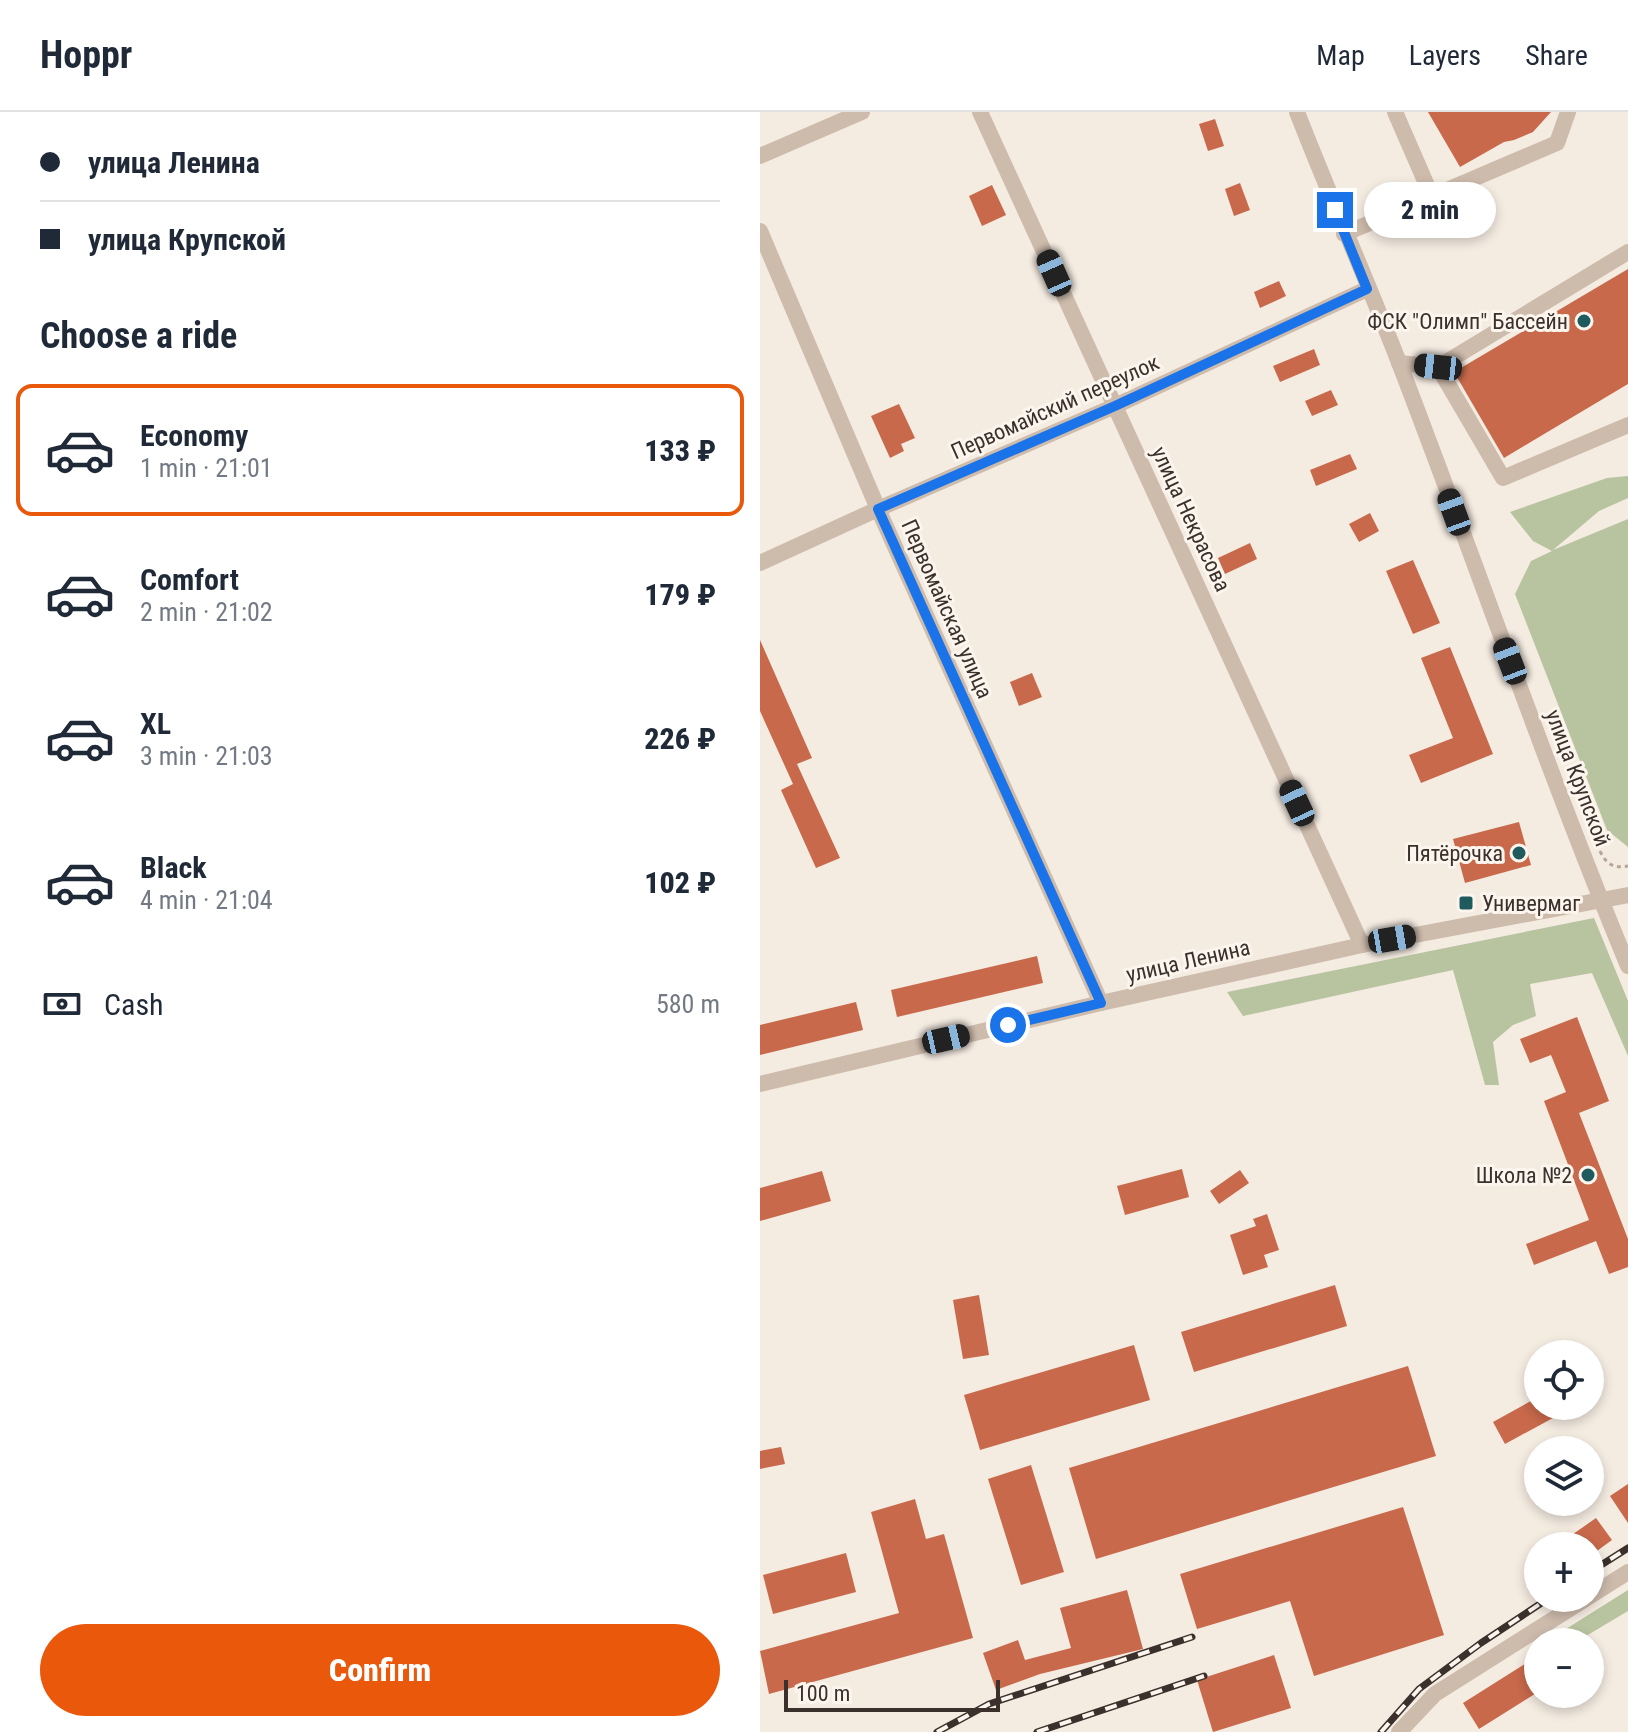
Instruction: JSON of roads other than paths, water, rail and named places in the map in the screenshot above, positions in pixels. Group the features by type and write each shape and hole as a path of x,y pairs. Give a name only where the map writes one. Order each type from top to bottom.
{"street":[{"path":"760,156 862,112"},
{"name":"улица Некрасова","path":"980,112 1362,945"},
{"name":"улица Крупской","path":"1297,112 1399,363 1601,902 1628,966"},
{"path":"1395,112 1432,197"},
{"path":"1344,234 1557,143 1568,112"},
{"name":"Первомайская улица","path":"760,231 878,509 1101,1003"},
{"path":"1399,363 1438,367 1628,252"},
{"name":"Первомайский переулок","path":"760,563 1115,406 1367,289"},
{"path":"1438,367 1503,478 1628,425"},
{"name":"улица Ленина","path":"760,1084 1362,945 1628,895"},
{"path":"1604,1587 1628,1572"},
{"path":"1399,1732 1435,1694 1565,1612"}],"railway":[{"path":"1604,1563 1628,1548"},
{"path":"1381,1732 1419,1689 1528,1612"},
{"path":"937,1732 989,1704 1192,1637"},
{"path":"1037,1732 1204,1676"}],"place":[{"name":"ФСК \"Олимп\" Бассейн","path":"1584,321"},
{"name":"Пятёрочка","path":"1519,853"},
{"name":"Универмаг","path":"1466,903"},
{"name":"Школа №2","path":"1588,1175"}]}
